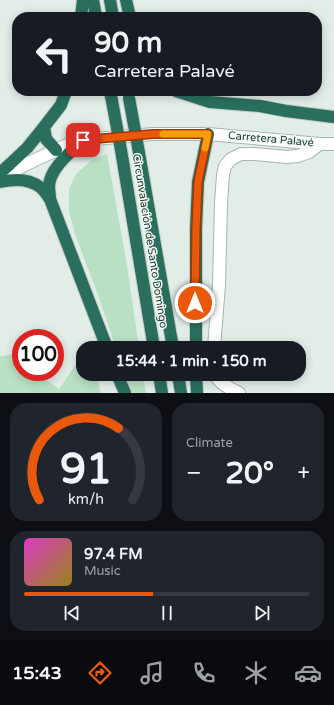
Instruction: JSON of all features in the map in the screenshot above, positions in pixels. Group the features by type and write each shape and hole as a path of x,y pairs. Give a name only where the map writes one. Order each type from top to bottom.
{"highway":[{"path":"81,12 82,0"},
{"path":"93,0 95,12"},
{"path":"110,0 112,12"},
{"path":"126,0 129,12"},
{"path":"0,172 27,148 61,105 64,96"},
{"name":"Circunvalación de Santo Domingo","path":"111,96 153,341"},
{"name":"Circunvalación de Santo Domingo","path":"128,96 172,341"},
{"path":"191,96 210,102 260,106 334,117"},
{"path":"44,127 46,139 56,150"},
{"path":"196,341 196,228 198,182 208,134"},
{"path":"83,140 59,164 50,177 50,199 104,341"},
{"path":"0,182 18,180 33,183 40,187 50,199"},
{"path":"120,381 125,393"},
{"path":"160,381 162,393"},
{"path":"179,381 181,393"},
{"path":"196,381 197,393"}],"street":[{"name":"Carretera Palavé","path":"0,177 56,150 83,140 153,134 208,134 334,144"},
{"path":"215,341 219,285 221,203 225,166 231,159 241,154 287,157 298,156 309,152 320,144"},
{"path":"221,381 225,386 239,393"}],"green space":[{"path":"107,154 127,265 138,341 114,341 75,234 69,212 69,189 76,174 91,161"},
{"path":"12,355 12,381 48,381 59,389 76,364 76,381 98,381 101,393 0,393 0,356"},
{"path":"127,381 144,381 146,393 131,393"}],"slow traffic":[{"path":"163,134 208,134 205,148"}],"route":[{"path":"83,140 153,134 208,134 198,182 195,303"}]}
